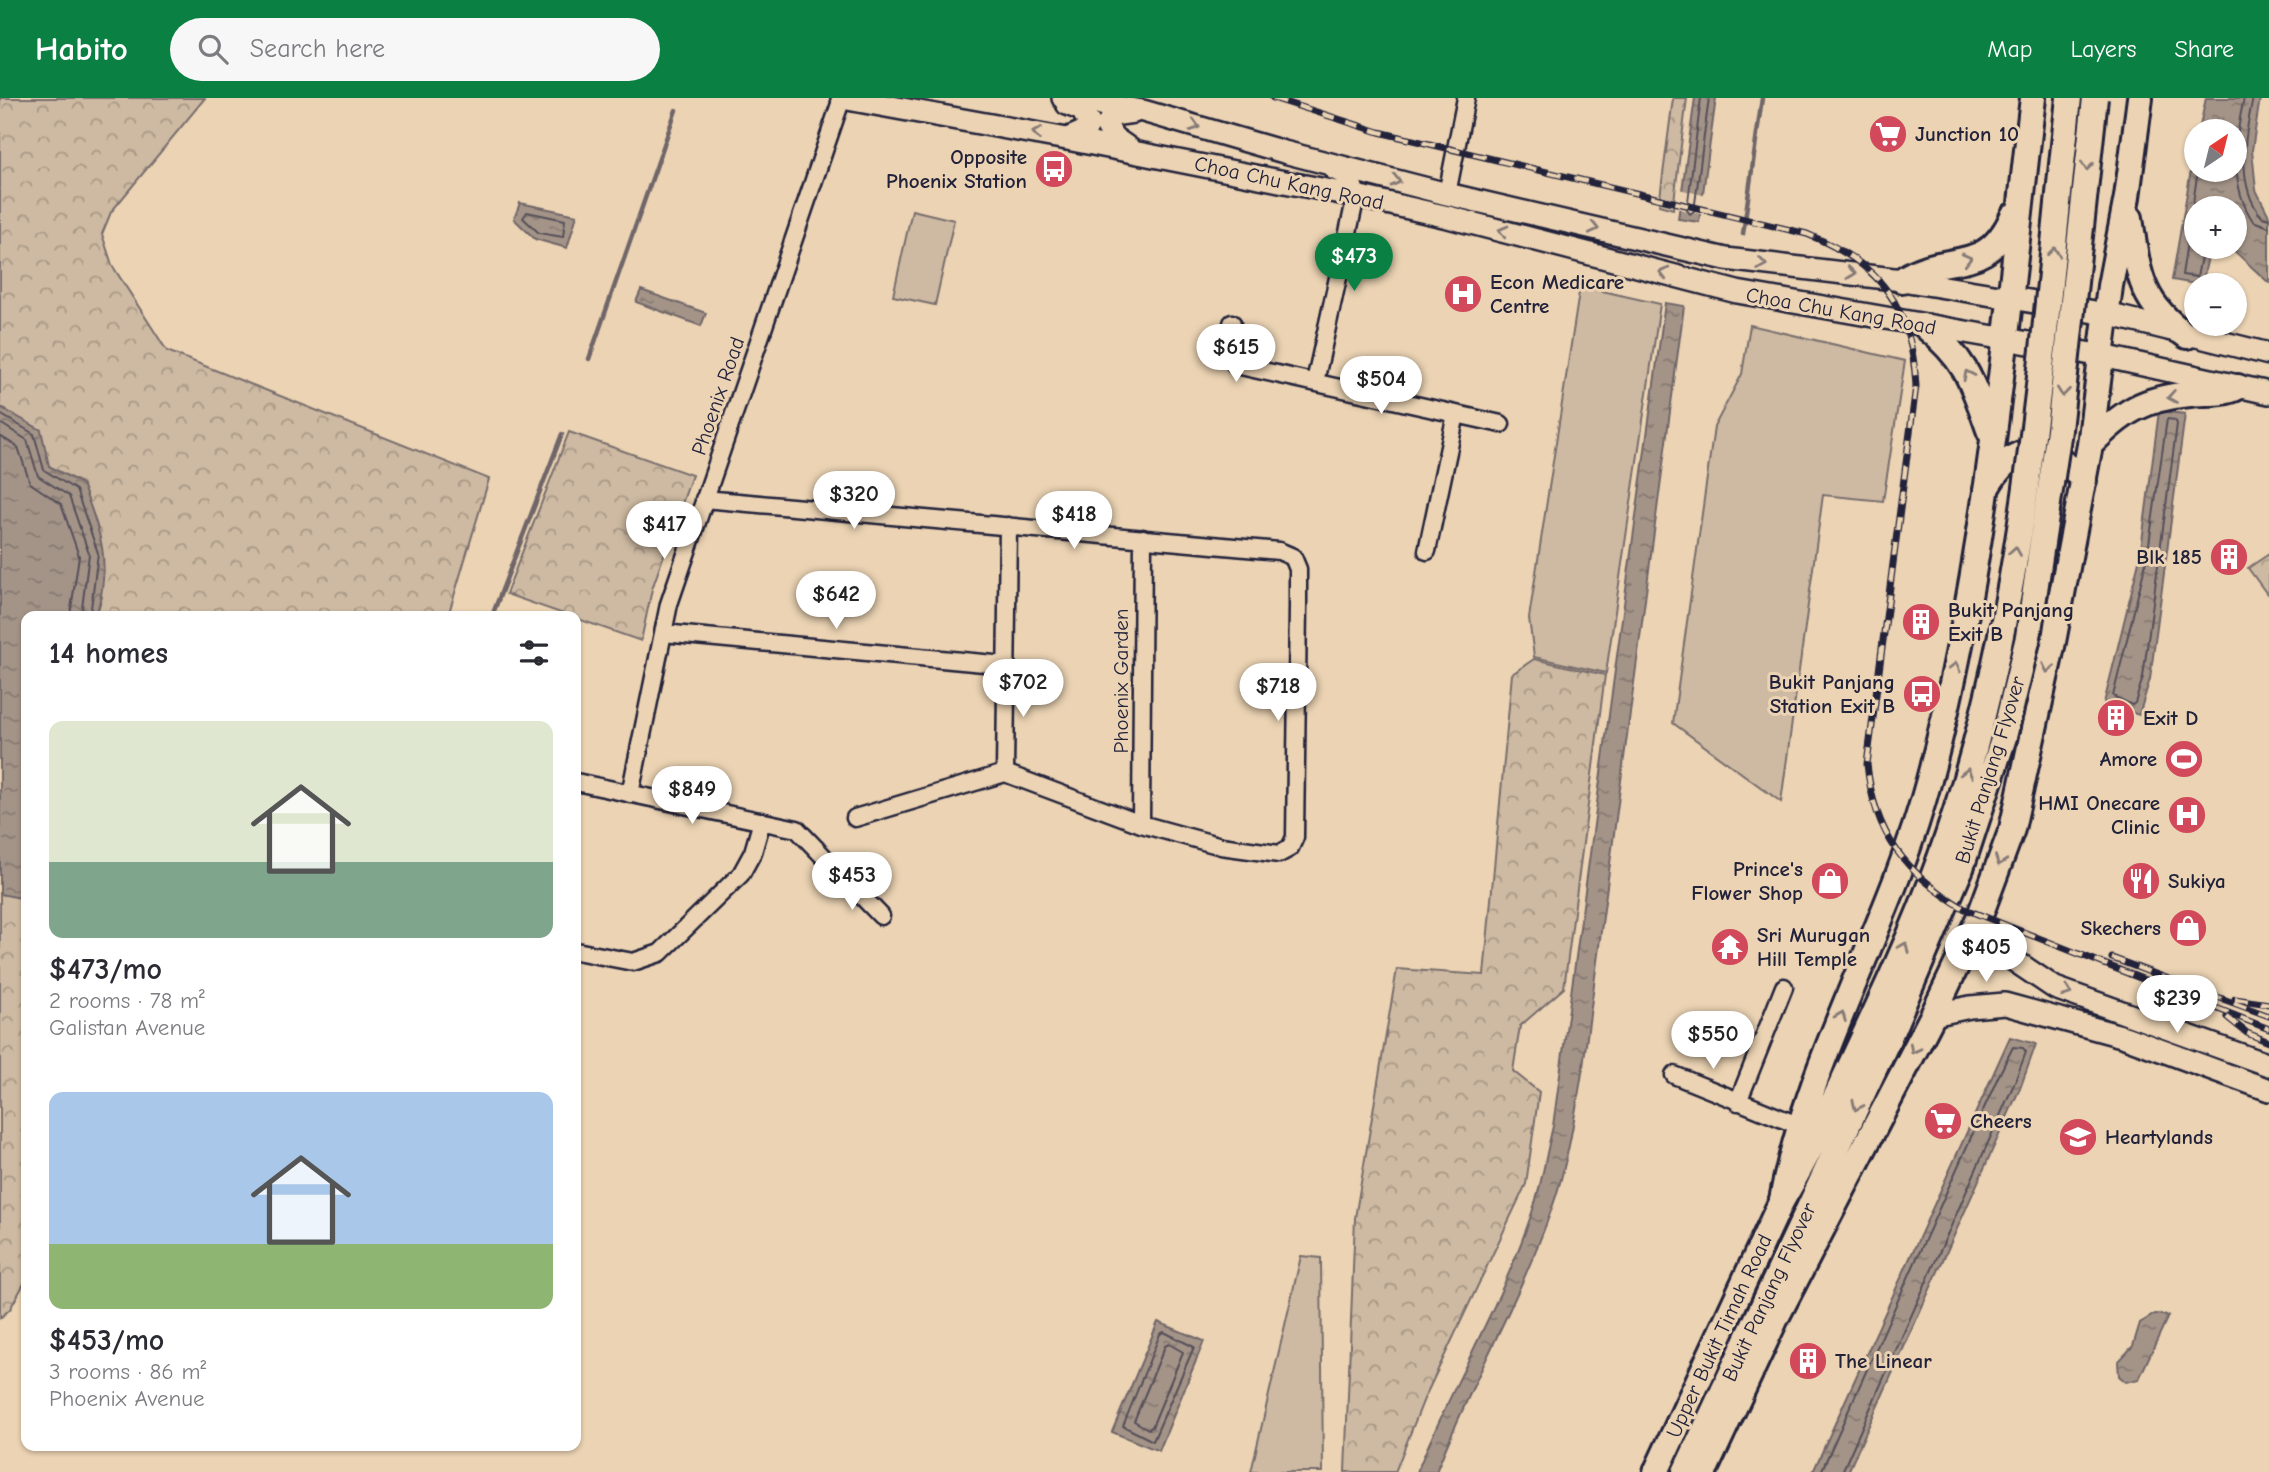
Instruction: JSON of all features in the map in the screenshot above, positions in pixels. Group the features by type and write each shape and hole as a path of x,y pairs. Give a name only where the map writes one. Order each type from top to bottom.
{"highway":[{"path":"1782,1200 1790,1154 1800,1126 1840,1017 1895,888 1928,782 1963,636 2010,298 2032,98"},
{"name":"Bukit Panjang Flyover","path":"1685,1472 1876,1037 1959,806 2002,631 2058,225 2069,98"},
{"name":"Bukit Panjang Flyover","path":"1782,1200 1942,917 1983,808 2028,637 2059,430 2095,98"},
{"path":"1704,1472 1777,1316 1933,1015 1979,918 2012,829 2053,642 2084,480 2140,98"},
{"path":"2127,197 2141,286 2169,323 2184,334"},
{"path":"1902,280 1981,255 1995,247 2004,237 2019,203"},
{"path":"1926,327 1958,356 1991,436"},
{"path":"2090,444 2132,407 2189,394 2229,392 2238,387"},
{"path":"1983,495 2007,461 2025,451 2046,452 2084,480"},
{"name":"Upper Bukit Timah Road","path":"1656,1472 1782,1200"}],"main road":[{"name":"Choa Chu Kang Road","path":"842,98 1068,138 1356,196 1448,217 1719,288 1926,327 2103,356 2269,393"},
{"path":"1056,98 1087,115 1089,123 1085,131 1068,138"},
{"name":"Choa Chu Kang Road","path":"1063,98 1143,111 1447,194 1726,258 1902,280 2108,314 2184,335"},
{"path":"1134,152 1113,138 1107,126 1108,119 1112,115 1143,111"},
{"name":"Choa Chu Kang Road","path":"2187,336 2269,354"},
{"path":"1979,918 2001,951 2022,968 2056,988 2269,1065"},
{"path":"1933,1015 1969,1007 2005,1004 2125,1037 2269,1090"},
{"path":"2115,1010 2112,1025 2125,1037"}],"street":[{"name":"Phoenix Road","path":"630,794 663,634 704,499 842,98"},
{"path":"1447,194 1466,98"},
{"path":"1306,157 1351,181 1356,188 1315,382"},
{"path":"1232,323 1229,339 1232,362 1501,424"},
{"path":"1427,551 1456,414"},
{"path":"704,499 1279,551 1293,557 1298,569 1298,633 1295,837 1290,848 1279,854 1221,846 1141,824 1005,773 855,818"},
{"path":"1005,773 1008,526"},
{"name":"Phoenix Garden","path":"1141,824 1143,538"},
{"path":"663,634 1005,665"},
{"path":"581,783 797,829 881,916"},
{"path":"581,952 633,962 660,953 741,874 753,852 762,821"},
{"path":"1738,1101 1784,987"},
{"path":"1674,1075 1800,1126"}],"green space":[{"path":"0,98 205,98 111,212 102,234 112,265 167,351 489,479 449,611 98,611 102,597 49,466 6,409 0,407"},
{"path":"1673,98 1687,98 1673,209 1659,205"},
{"path":"912,210 954,220 935,305 893,296"},
{"path":"1580,286 1660,304 1606,673 1534,657 1529,618"},
{"path":"1750,325 1905,361 1883,501 1823,495 1781,802 1673,723 1714,427 1742,374"},
{"path":"569,432 692,475 652,589 641,641 581,620 581,611 555,611 506,594"},
{"path":"2269,554 2269,593 2267,594 2248,568"},
{"path":"1534,659 1605,675 1564,988 1520,1026 1513,1071 1539,1092 1526,1184 1424,1399 1395,1472 1345,1472 1355,1218 1397,969 1484,975 1512,674"},
{"path":"7,893 21,897 21,1289 10,1309 0,1318 0,894"},
{"path":"1301,1256 1321,1258 1323,1472 1251,1472"}],"water":[{"path":"1695,98 1716,98 1699,222 1678,219"},
{"path":"2206,98 2260,98 2252,150 2256,190 2269,216 2269,283 2243,259 2247,259 2247,196 2187,196 2189,182 2247,182 2247,119 2202,119"},
{"path":"520,203 577,215 567,248 535,239 514,219"},
{"path":"2184,210 2184,259 2207,259 2205,273 2184,273 2184,282 2172,280"},
{"path":"641,290 706,313 701,326 636,302"},
{"path":"1665,303 1684,306 1583,1067 1570,1138 1558,1191 1539,1242 1436,1472 1417,1472 1524,1235 1538,1191 1553,1126"},
{"path":"0,407 41,430 49,466 82,484 99,533 104,564 97,611 21,611 21,898 0,894"},
{"path":"2159,411 2185,414 2150,679 2139,715 2104,703 2140,557"},
{"path":"2010,1037 2036,1044 2021,1086 1848,1472 1813,1472"},
{"path":"2155,1314 2168,1316 2139,1379 2126,1382 2119,1376 2118,1362 2133,1346 2140,1323"},
{"path":"1158,1322 1204,1341 1159,1451 1112,1432"}],"pier":[{"path":"1679,189 1707,196 1704,215 1676,208"}],"waterway":[{"path":"1743,234 1762,98"},
{"path":"589,359 676,110"},
{"path":"494,611 562,434"}],"railway":[{"path":"1273,98 1379,132 1807,234 1855,259 1873,274 1888,292 1908,333 1916,386 1867,764 1877,812 1886,832 1896,850 1926,882 1965,909 2269,1029"},
{"path":"2112,958 2269,1016"},
{"path":"2235,999 2269,1004"},
{"path":"2227,1017 2247,1033 2269,1042"}],"place":[{"name":"Junction 10","path":"1888,134"},
{"name":"Opposite Phoenix Station","path":"1054,169"},
{"name":"Econ Medicare Centre","path":"1463,294"},
{"name":"Blk 185","path":"2229,557"},
{"name":"Bukit Panjang Exit B","path":"1921,622"},
{"name":"Bukit Panjang Station Exit B","path":"1922,694"},
{"name":"Exit D","path":"2116,718"},
{"name":"Amore","path":"2184,759"},
{"name":"HMI Onecare Clinic","path":"2187,815"},
{"name":"Prince's Flower Shop","path":"1830,881"},
{"name":"Sukiya","path":"2141,881"},
{"name":"Skechers","path":"2188,928"},
{"name":"Sri Murugan Hill Temple","path":"1730,947"},
{"name":"Cheers","path":"1943,1121"},
{"name":"Heartylands","path":"2078,1137"},
{"name":"The Linear","path":"1808,1361"}]}
